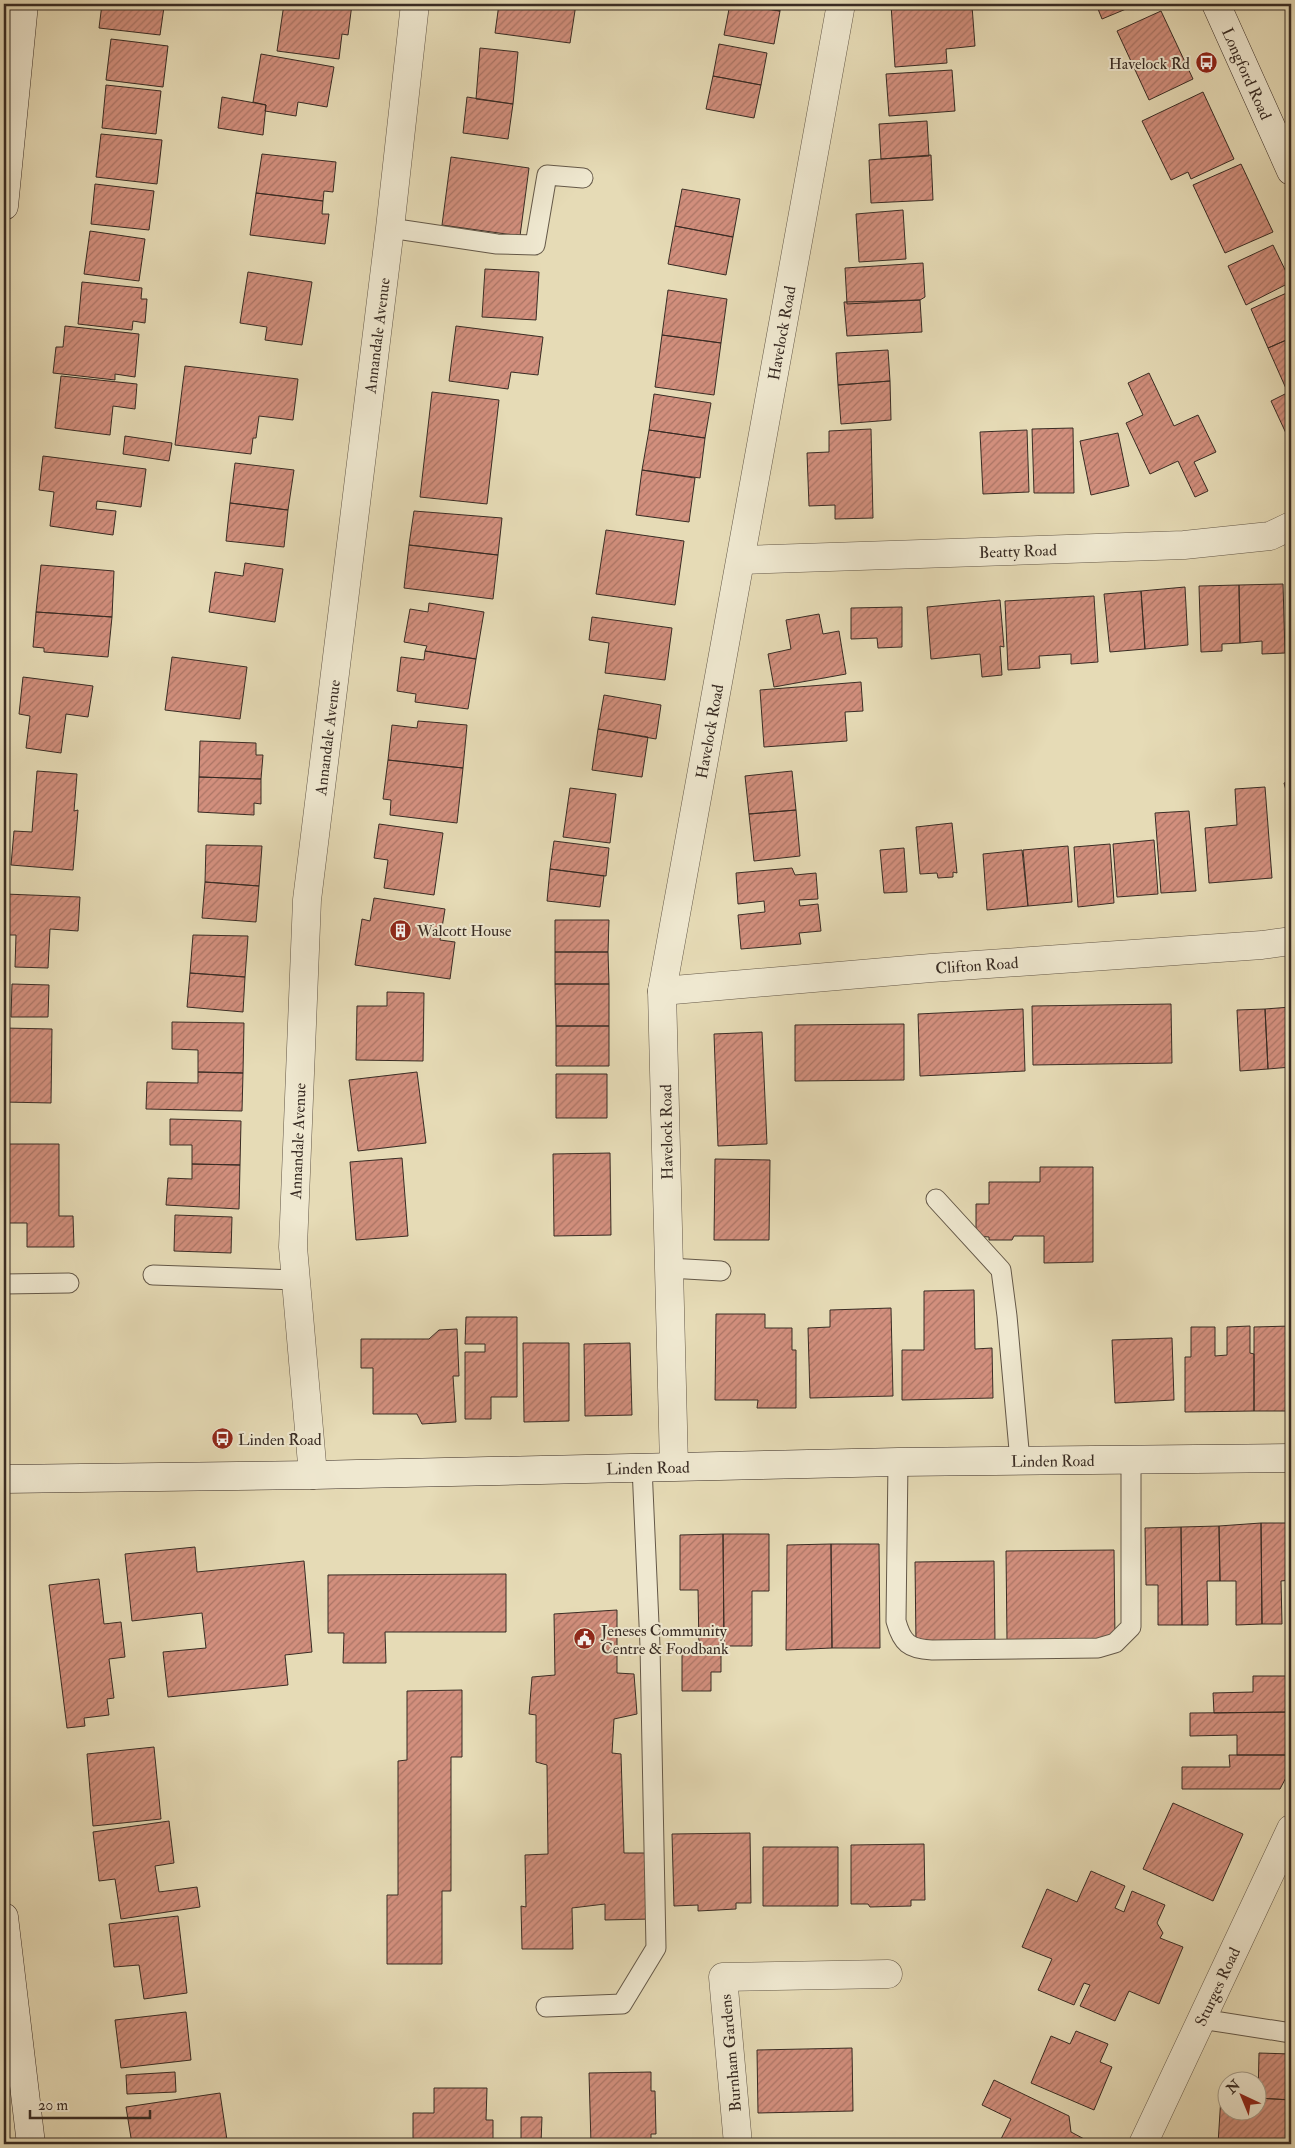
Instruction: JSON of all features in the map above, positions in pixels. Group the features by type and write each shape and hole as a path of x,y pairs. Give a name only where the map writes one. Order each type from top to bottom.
{"street":[{"path":"4,206 12,44 24,4"},
{"name":"Annandale Avenue","path":"313,1475 293,1247 307,900 390,228 415,4"},
{"name":"Havelock Road","path":"674,1466 662,991 742,560 841,4"},
{"name":"Longford Road","path":"1216,4 1291,171"},
{"name":"Beatty Road","path":"742,560 1184,545 1270,536 1291,526"},
{"name":"Clifton Road","path":"662,991 941,967 1262,945 1291,941"},
{"name":"Linden Road","path":"4,1479 313,1475 898,1462 1291,1458"},
{"name":"Sturges Road","path":"1143,2144 1201,2019 1288,1843"},
{"path":"4,1917 10,2031 31,2144"},
{"name":"Burnham Gardens","path":"738,2144 723,1977 888,1974"}],"lane":[{"path":"390,228 496,244 536,245 547,175 583,178"},
{"path":"936,1199 1001,1270 1008,1316 1020,1461"},
{"path":"669,1268 721,1271"},
{"path":"153,1275 296,1280"},
{"path":"4,1284 69,1282"},
{"path":"898,1462 896,1621 900,1638 916,1650 942,1650 1098,1648 1115,1643 1131,1627 1131,1460"},
{"path":"546,2007 622,2004 656,1948 650,1646 642,1467"},
{"path":"1201,2019 1291,2033"}],"building":[{"path":"102,4 160,4 160,7 164,7 160,35 99,28"},
{"path":"284,4 352,4 348,35 342,34 339,59 277,51"},
{"path":"499,4 576,4 570,43 495,33"},
{"path":"730,4 780,11 774,44 724,35"},
{"path":"739,4 781,4 780,11"},
{"path":"891,4 942,4 943,9 972,6 975,46 946,49 947,63 895,67"},
{"path":"1096,4 1138,4 1102,19"},
{"path":"1161,11 1193,79 1149,100 1117,31"},
{"path":"111,39 168,46 163,87 106,80"},
{"path":"719,44 767,53 761,85 713,76"},
{"path":"480,48 518,52 513,104 476,99"},
{"path":"261,54 334,67 327,107 298,102 296,116 265,111 266,105 253,102"},
{"path":"952,70 955,111 889,116 886,74"},
{"path":"713,76 761,85 754,118 706,109"},
{"path":"106,85 161,91 156,134 102,128"},
{"path":"1203,92 1234,159 1191,179 1188,172 1171,180 1142,121"},
{"path":"222,97 266,105 263,135 218,128"},
{"path":"467,97 513,104 508,139 463,133"},
{"path":"927,121 929,156 881,159 879,124"},
{"path":"101,134 162,140 157,184 96,177"},
{"path":"262,154 336,162 333,192 324,191 323,201 256,193"},
{"path":"931,155 933,200 871,203 869,160"},
{"path":"451,157 529,168 520,236 442,225"},
{"path":"1241,164 1273,232 1225,253 1193,185"},
{"path":"95,184 154,191 149,230 91,224"},
{"path":"682,189 740,199 733,237 675,226"},
{"path":"256,193 323,201 322,214 329,214 325,244 250,235"},
{"path":"903,210 906,259 859,262 856,214"},
{"path":"675,226 733,237 726,275 668,264"},
{"path":"90,231 145,239 139,281 84,274"},
{"path":"1273,245 1291,282 1246,305 1228,266"},
{"path":"923,263 925,297 920,300 847,304 845,268"},
{"path":"485,269 539,272 536,320 482,317"},
{"path":"248,272 312,282 302,345 265,340 267,327 240,323"},
{"path":"82,282 142,288 141,299 147,299 145,323 133,321 132,330 78,324"},
{"path":"668,290 727,299 721,343 662,335"},
{"path":"1291,291 1291,338 1268,348 1251,309"},
{"path":"920,300 922,332 847,336 844,302"},
{"path":"65,326 139,334 135,377 115,374 115,380 53,373 56,347 63,347"},
{"path":"456,326 543,337 538,375 511,372 508,389 449,381"},
{"path":"662,335 721,343 714,395 655,387"},
{"path":"1291,338 1291,391 1288,393 1268,348"},
{"path":"888,350 890,381 838,385 836,353"},
{"path":"185,366 298,379 293,420 259,416 256,438 253,438 251,454 175,445"},
{"path":"1149,373 1174,426 1198,415 1216,452 1194,462 1208,491 1195,497 1178,461 1150,474 1126,423 1143,415 1128,383"},
{"path":"61,376 137,384 135,409 113,406 110,435 55,428"},
{"path":"890,381 891,420 841,424 838,385"},
{"path":"1291,391 1291,444 1271,401"},
{"path":"432,392 499,400 487,504 420,497"},
{"path":"654,394 711,403 705,438 649,430"},
{"path":"1073,428 1074,493 1034,493 1032,429"},
{"path":"871,429 873,518 835,519 835,505 809,506 807,453 829,452 829,431"},
{"path":"649,430 705,438 700,478 642,470"},
{"path":"1027,430 1029,492 983,494 980,432"},
{"path":"1118,433 1129,486 1091,495 1080,441"},
{"path":"125,436 172,443 169,461 123,454"},
{"path":"43,456 146,469 141,507 97,501 96,509 116,511 113,535 50,526 54,492 39,490"},
{"path":"235,463 294,470 288,510 230,503"},
{"path":"642,470 695,478 689,522 636,515"},
{"path":"230,503 288,510 284,547 226,541"},
{"path":"414,511 502,518 498,555 409,545"},
{"path":"606,530 684,541 675,605 596,594"},
{"path":"409,545 498,555 493,599 404,588"},
{"path":"245,563 283,569 275,622 209,612 215,572 243,576"},
{"path":"41,565 114,571 112,617 36,612"},
{"path":"1283,584 1285,653 1262,654 1262,641 1240,643 1239,585"},
{"path":"1239,585 1240,643 1222,644 1222,651 1201,652 1199,586"},
{"path":"1185,587 1188,645 1145,649 1141,591"},
{"path":"1141,591 1145,649 1110,652 1104,594"},
{"path":"1094,596 1098,662 1071,664 1071,654 1039,656 1040,668 1008,670 1005,601"},
{"path":"1000,600 1004,647 1000,646 1002,675 982,677 980,654 931,659 927,607"},
{"path":"429,603 484,612 476,659 425,651 427,646 404,642 410,609 428,612"},
{"path":"902,607 902,647 878,648 877,638 851,639 851,608"},
{"path":"36,612 112,617 108,657 44,652 44,648 33,647"},
{"path":"819,614 823,634 839,631 846,674 774,687 768,654 791,649 786,620"},
{"path":"592,617 672,628 665,680 605,673 609,643 589,640"},
{"path":"425,651 476,659 468,709 415,702 416,694 397,691 401,657 424,660"},
{"path":"172,657 247,667 240,719 165,710"},
{"path":"23,677 93,686 88,717 66,714 61,753 26,748 30,716 19,714"},
{"path":"861,682 863,711 845,712 847,741 764,747 760,690"},
{"path":"604,695 661,705 656,739 598,729"},
{"path":"418,721 467,725 463,768 388,760 392,725 417,728"},
{"path":"598,729 648,737 642,777 592,770"},
{"path":"200,741 256,743 256,755 263,755 261,779 199,777"},
{"path":"388,760 463,768 457,823 390,815 391,800 383,799"},
{"path":"37,771 77,774 74,811 78,810 73,870 11,865 14,831 32,832"},
{"path":"792,771 796,810 749,814 745,776"},
{"path":"199,777 261,779 261,804 254,803 254,815 198,812"},
{"path":"1291,781 1291,809 1284,783"},
{"path":"1265,787 1272,878 1209,883 1205,828 1237,825 1235,789"},
{"path":"570,788 616,794 610,843 563,837"},
{"path":"796,810 800,856 754,861 749,814"},
{"path":"1189,811 1196,891 1161,893 1155,813"},
{"path":"952,823 957,873 953,872 953,877 938,878 937,873 920,874 916,827"},
{"path":"379,824 443,833 434,895 384,888 388,860 374,858"},
{"path":"1154,840 1158,894 1117,897 1113,844"},
{"path":"554,841 609,848 606,876 550,869"},
{"path":"1110,844 1114,903 1078,907 1074,847"},
{"path":"206,845 262,846 259,886 205,882"},
{"path":"1068,846 1072,902 1028,906 1023,850"},
{"path":"904,848 907,892 884,893 880,850"},
{"path":"1022,850 1028,906 987,910 983,854"},
{"path":"792,868 795,875 816,873 818,899 799,900 800,906 818,904 821,931 799,933 801,944 741,949 738,915 765,912 764,901 738,904 736,873"},
{"path":"550,869 604,876 600,907 547,901"},
{"path":"205,882 259,886 256,922 202,918"},
{"path":"5,894 80,897 78,931 50,929 48,968 15,967 16,935 4,935"},
{"name":"Walcott House","path":"374,898 445,909 440,940 455,942 450,979 355,965 362,919 370,921"},
{"path":"555,920 609,920 608,952 555,952"},
{"path":"193,935 248,936 245,977 190,973"},
{"path":"555,952 608,952 609,984 555,984"},
{"path":"190,973 245,977 243,1012 187,1007"},
{"path":"12,984 49,985 48,1017 11,1017"},
{"path":"555,984 609,984 609,1026 556,1026"},
{"path":"387,992 424,993 423,1061 356,1060 357,1006 387,1006"},
{"path":"1171,1004 1172,1063 1033,1065 1032,1006"},
{"path":"1291,1007 1291,1067 1268,1069 1265,1009"},
{"path":"1023,1009 1025,1071 920,1076 918,1014"},
{"path":"1265,1009 1268,1069 1240,1071 1237,1010"},
{"path":"172,1022 244,1023 243,1073 198,1072 198,1050 172,1049"},
{"path":"904,1024 904,1080 795,1081 795,1025"},
{"path":"556,1026 609,1026 609,1066 556,1066"},
{"path":"4,1028 52,1029 51,1103 4,1102"},
{"path":"762,1032 767,1144 718,1146 714,1034"},
{"path":"198,1072 243,1073 242,1111 146,1109 147,1082 198,1083"},
{"path":"417,1072 426,1143 358,1151 349,1080"},
{"path":"556,1074 607,1074 607,1118 556,1118"},
{"path":"170,1119 241,1121 240,1165 192,1164 192,1145 170,1145"},
{"path":"7,1144 59,1144 59,1216 73,1216 74,1247 27,1247 27,1223 7,1223"},
{"path":"610,1153 611,1235 554,1236 553,1154"},
{"path":"402,1158 408,1236 356,1240 350,1162"},
{"path":"715,1159 770,1160 769,1240 714,1240"},
{"path":"192,1164 240,1165 239,1209 166,1205 168,1178 192,1179"},
{"path":"1040,1167 1093,1167 1093,1262 1044,1263 1044,1236 1014,1236 1012,1240 989,1240 989,1237 976,1236 976,1204 989,1204 989,1182 1040,1182"},
{"path":"175,1215 232,1217 231,1253 174,1251"},
{"path":"974,1290 975,1349 992,1348 993,1398 902,1400 902,1350 924,1350 924,1291"},
{"path":"891,1308 893,1396 810,1398 808,1328 830,1327 830,1310"},
{"path":"716,1314 765,1314 765,1328 792,1328 792,1350 796,1350 796,1408 757,1408 758,1400 715,1400"},
{"path":"466,1317 517,1317 517,1397 491,1397 491,1419 465,1419 465,1352 485,1352 485,1344 465,1344"},
{"path":"1250,1326 1250,1353 1254,1354 1254,1411 1185,1412 1185,1357 1191,1357 1191,1327 1215,1327 1215,1356 1227,1355 1227,1327"},
{"path":"1291,1326 1291,1411 1254,1411 1254,1327"},
{"path":"457,1329 459,1376 453,1376 456,1422 422,1424 417,1414 373,1414 373,1368 361,1368 361,1339 429,1339 439,1330"},
{"path":"1172,1338 1174,1400 1115,1403 1112,1340"},
{"path":"523,1343 569,1343 569,1421 524,1422"},
{"path":"630,1343 632,1415 585,1416 584,1344"},
{"path":"1261,1523 1291,1523 1291,1580 1281,1581 1282,1624 1262,1624"},
{"path":"1261,1523 1262,1624 1236,1625 1236,1581 1220,1581 1219,1526"},
{"path":"1219,1526 1220,1581 1207,1581 1208,1625 1182,1625 1181,1527"},
{"path":"1181,1527 1182,1625 1158,1625 1158,1585 1146,1585 1145,1528"},
{"path":"723,1534 724,1646 721,1646 721,1672 711,1672 711,1691 682,1691 682,1648 699,1648 698,1590 680,1590 680,1535"},
{"path":"723,1534 769,1534 769,1591 752,1591 752,1646 724,1646"},
{"path":"831,1544 832,1648 786,1650 787,1545"},
{"path":"831,1544 879,1544 880,1648 832,1648"},
{"path":"195,1547 197,1572 304,1561 312,1652 285,1655 288,1685 168,1697 163,1652 206,1648 202,1613 132,1621 125,1554"},
{"path":"1114,1550 1115,1640 1007,1641 1006,1551"},
{"path":"994,1561 995,1642 916,1644 915,1562"},
{"path":"506,1574 506,1632 385,1632 386,1663 343,1663 344,1633 328,1633 328,1575"},
{"path":"99,1579 104,1624 121,1622 125,1657 109,1659 114,1698 107,1699 109,1715 84,1718 85,1726 67,1728 49,1585"},
{"path":"617,1610 617,1673 634,1674 637,1714 614,1719 612,1753 621,1754 624,1853 651,1853 651,1919 605,1920 605,1904 572,1908 573,1949 522,1949 521,1906 526,1907 525,1855 548,1854 547,1765 536,1762 536,1715 529,1714 532,1677 555,1675 554,1614"},
{"path":"1253,1676 1291,1676 1291,1712 1214,1713 1213,1693 1253,1692"},
{"path":"462,1690 462,1757 451,1757 451,1891 442,1891 442,1964 387,1964 387,1895 398,1895 398,1761 407,1760 407,1691"},
{"path":"1291,1712 1291,1755 1237,1755 1237,1735 1190,1736 1190,1713"},
{"path":"154,1747 161,1819 93,1826 87,1754"},
{"path":"1229,1755 1291,1755 1291,1768 1280,1789 1182,1789 1182,1767 1230,1767"},
{"path":"1173,1803 1243,1834 1213,1901 1143,1869"},
{"path":"169,1821 174,1863 155,1866 159,1892 197,1887 200,1907 121,1919 115,1879 99,1881 93,1832"},
{"path":"750,1833 751,1903 736,1903 736,1909 698,1911 698,1905 674,1906 672,1834"},
{"path":"924,1844 925,1900 911,1900 911,1906 870,1907 868,1904 851,1904 851,1845"},
{"path":"763,1847 838,1847 838,1906 763,1906"},
{"path":"1091,1871 1125,1886 1115,1908 1124,1912 1132,1891 1165,1905 1157,1923 1163,1933 1160,1938 1183,1947 1159,2004 1129,1991 1115,2021 1080,2006 1090,1985 1084,1983 1074,2005 1038,1990 1052,1959 1022,1947 1047,1889 1077,1902"},
{"path":"178,1916 187,1993 144,1999 139,1965 114,1967 109,1924"},
{"path":"186,2012 191,2060 121,2068 115,2020"},
{"path":"1076,2031 1108,2044 1100,2062 1112,2067 1094,2110 1031,2083 1051,2036 1070,2044"},
{"path":"852,2048 853,2111 758,2113 757,2050"},
{"path":"1259,2053 1291,2054 1291,2100 1268,2099 1268,2070 1259,2070"},
{"path":"175,2072 176,2092 127,2094 126,2075"},
{"path":"651,2072 651,2091 655,2091 656,2134 651,2134 651,2144 591,2144 589,2073"},
{"path":"994,2080 1069,2116 1071,2132 1086,2140 1084,2144 1012,2144 1001,2139 1011,2119 982,2105"},
{"path":"434,2088 487,2088 486,2120 493,2120 493,2141 488,2141 487,2144 413,2144 413,2113 434,2113"},
{"path":"220,2093 227,2140 200,2144 132,2144 126,2107"},
{"path":"1268,2099 1291,2100 1291,2144 1218,2144 1220,2120 1268,2120"},
{"path":"521,2117 542,2117 541,2144 521,2144"}],"place":[{"name":"Havelock Rd","path":"1206,63"},
{"name":"Walcott House","path":"401,930"},
{"name":"Linden Road","path":"222,1439"},
{"name":"Jeneses Community Centre & Foodbank","path":"585,1639"}]}
